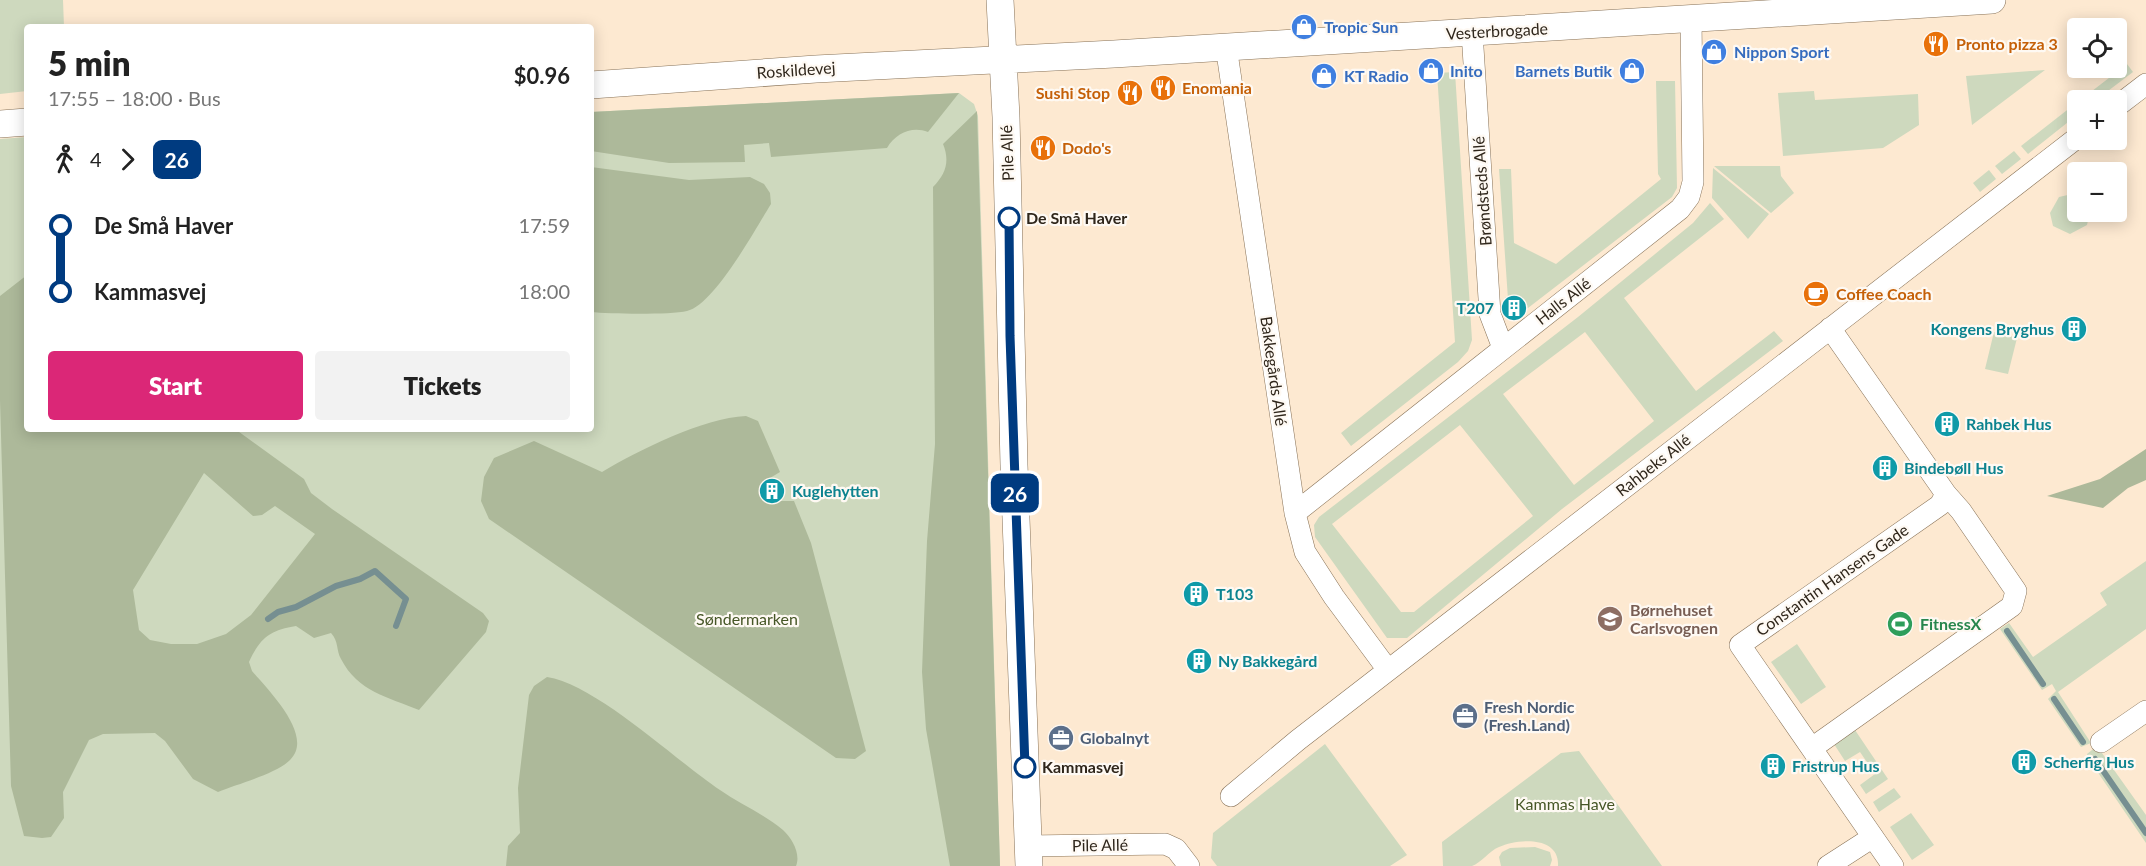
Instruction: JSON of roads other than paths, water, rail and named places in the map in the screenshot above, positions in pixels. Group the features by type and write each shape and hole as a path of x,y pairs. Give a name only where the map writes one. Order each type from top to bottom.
{"street":[{"name":"Pile Allé","path":"1000,0 1006,117 1014,465 1029,856 1159,843 1172,846 1189,866"},
{"name":"Vesterbrogade","path":"1002,60 1691,19 1757,7 1992,0"},
{"name":"Halls Allé","path":"1295,513 1680,208 1689,197 1693,182 1691,19"},
{"name":"Brøndsteds Allé","path":"1472,32 1490,314 1503,348"},
{"name":"Bakkegårds Allé","path":"1226,46 1295,513 1305,552 1334,597 1388,670"},
{"name":"Roskildevej","path":"594,85 816,69 1002,60"},
{"path":"2127,99 2146,84"},
{"path":"0,124 24,122"},
{"name":"Rahbeks Allé","path":"1231,796 1388,670 2067,145"},
{"path":"1812,747 2012,606 2016,591 1962,511 1946,494 1830,328"},
{"name":"Constantin Hansens Gade","path":"1893,866 1740,645 1940,505 1946,494"},
{"path":"2101,742 2146,712"},
{"path":"1828,866 1873,837"}],"waterway":[{"path":"268,619 278,612 296,607 336,586 360,579 375,571 406,599 396,626"},
{"path":"2007,631 2043,684"},
{"path":"2054,699 2083,742"},
{"path":"2095,759 2146,833"}],"place":[{"name":"Tropic Sun","path":"1304,27"},
{"name":"Pronto pizza 3","path":"1936,44"},
{"name":"Nippon Sport","path":"1714,52"},
{"name":"Inito","path":"1431,71"},
{"name":"Barnets Butik","path":"1632,71"},
{"name":"KT Radio","path":"1324,76"},
{"name":"Enomania","path":"1163,88"},
{"name":"Sushi Stop","path":"1130,93"},
{"name":"Dodo's","path":"1043,148"},
{"name":"De Små Haver","path":"1009,218"},
{"name":"Coffee Coach","path":"1816,294"},
{"name":"T207","path":"1514,308"},
{"name":"Kongens Bryghus","path":"2074,329"},
{"name":"Rahbek Hus","path":"1947,424"},
{"name":"Bindebøll Hus","path":"1885,468"},
{"name":"Kuglehytten","path":"772,491"},
{"name":"T103","path":"1196,594"},
{"name":"Børnehuset Carlsvognen","path":"1610,619"},
{"name":"FitnessX","path":"1900,624"},
{"name":"Ny Bakkegård","path":"1199,661"},
{"name":"Fresh Nordic (Fresh.Land)","path":"1465,716"},
{"name":"Globalnyt","path":"1061,738"},
{"name":"Scherfig Hus","path":"2024,762"},
{"name":"Fristrup Hus","path":"1773,766"},
{"name":"Kammasvej","path":"1025,767"}],"park label":[{"name":"Søndermarken","path":"747,619"},
{"name":"Kammas Have","path":"1565,804"}]}
